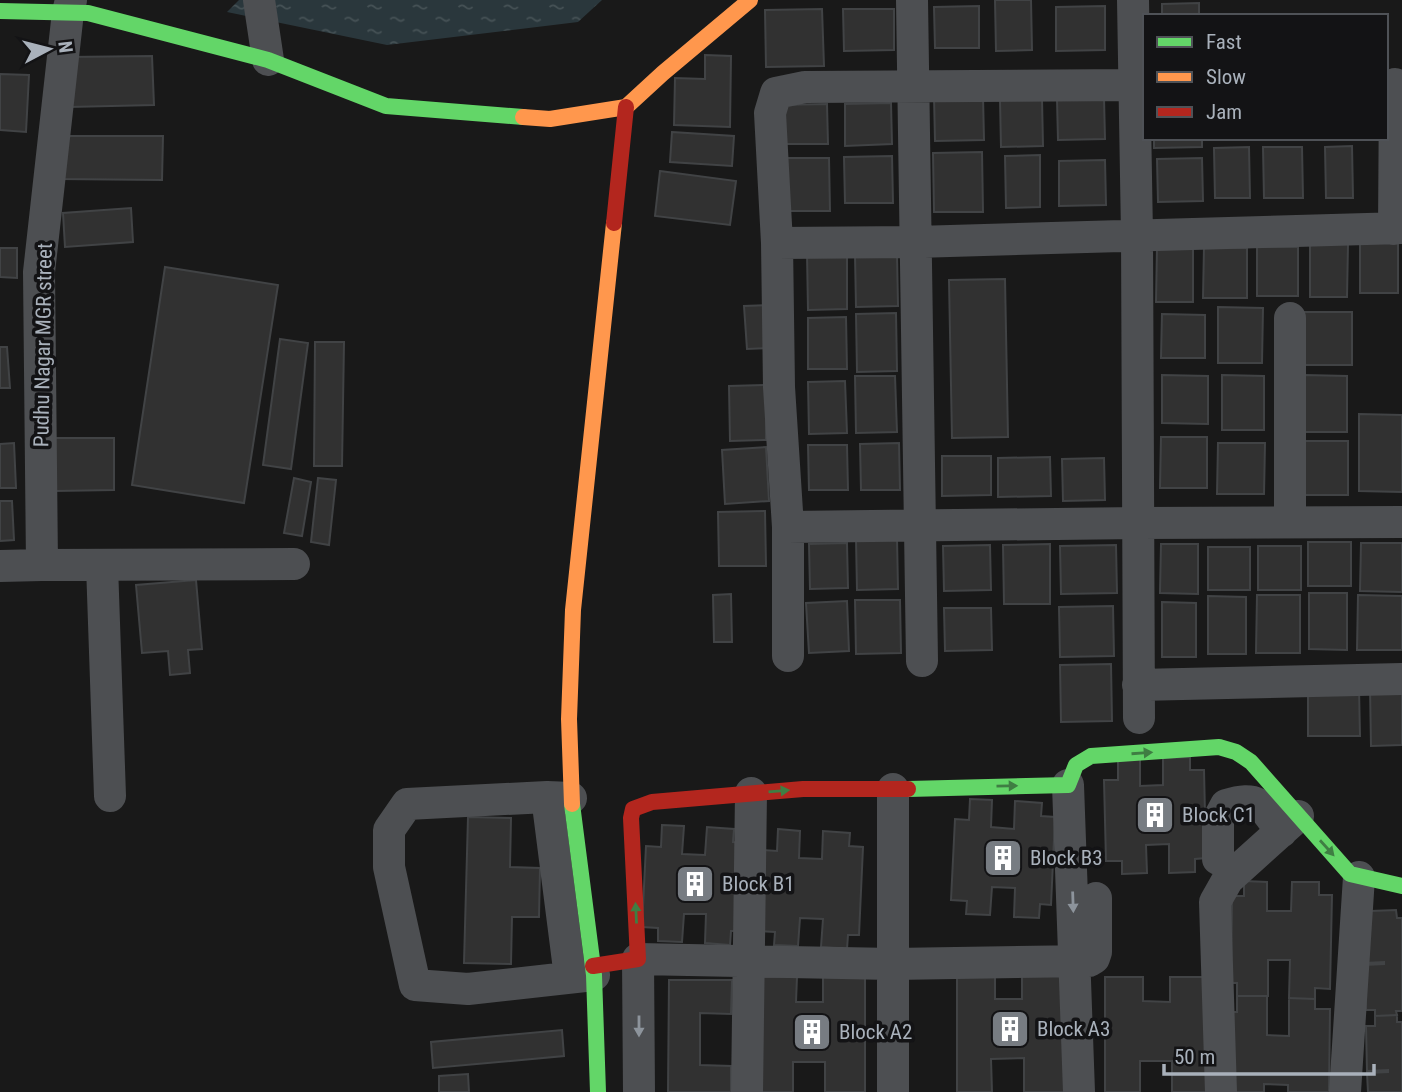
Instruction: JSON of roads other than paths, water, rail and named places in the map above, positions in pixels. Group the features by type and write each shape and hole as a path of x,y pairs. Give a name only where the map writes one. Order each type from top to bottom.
{"street":[{"path":"259,0 268,60"},
{"path":"0,10 69,6 268,60 386,106 482,116 550,119 626,107 750,0"},
{"path":"912,0 922,661"},
{"path":"1133,0 1139,718"},
{"name":"Pudhu Nagar MGR street","path":"42,565 40,272 69,6"},
{"path":"777,243 916,242 1398,228 1395,83"},
{"path":"788,656 788,527 779,387 777,243 769,113 776,93 805,87 1134,85"},
{"path":"598,1092 585,972 559,798 569,719 573,610 626,107"},
{"path":"1290,318 1290,522"},
{"path":"788,527 1402,522"},
{"path":"0,566 294,564"},
{"path":"103,565 110,796"},
{"path":"1138,685 1402,679"},
{"path":"1079,1092 1068,785 1076,765 1091,756 1219,747 1236,752 1251,762 1290,824"},
{"path":"639,1092 638,960 631,825 633,809 652,802 803,789 1068,785"},
{"path":"893,789 893,1092"},
{"path":"747,1092 751,793"},
{"path":"559,798 407,804 389,830 389,867 415,985 468,989 585,972 638,960 893,964 1089,961 1094,958 1096,952 1096,898"},
{"path":"1218,859 1218,820 1226,805 1252,800 1290,824 1350,873 1402,886"},
{"path":"1221,1092 1215,902 1228,879 1290,824"},
{"path":"1345,1092 1359,877"},
{"path":"736,1092 738,1048"}],"water":[{"path":"239,0 602,0 578,22 387,45 227,12"}],"place":[{"name":"Block C1","path":"1155,815"},
{"name":"Block B3","path":"1003,858"},
{"name":"Block B1","path":"695,884"},
{"name":"Block A3","path":"1010,1029"},
{"name":"Block A2","path":"812,1032"}]}
